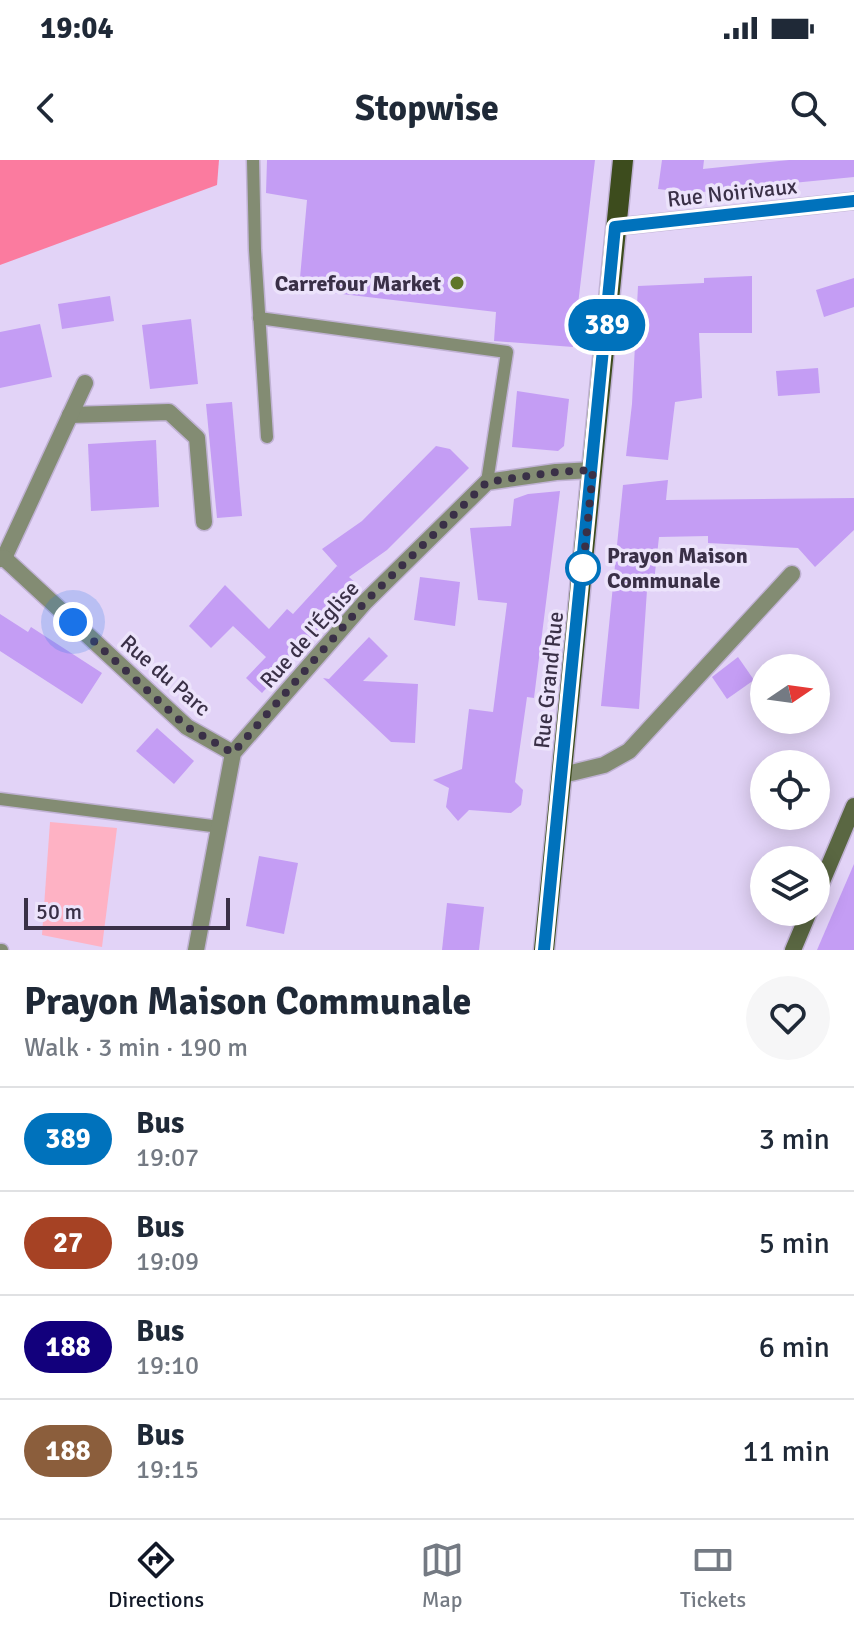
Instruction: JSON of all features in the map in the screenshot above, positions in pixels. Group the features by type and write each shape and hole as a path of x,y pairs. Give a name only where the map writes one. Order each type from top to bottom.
{"main road":[{"name":"Rue Grand'Rue","path":"544,950 623,160"},
{"name":"Rue Noirivaux","path":"615,227 854,201"},
{"path":"830,863 854,806"},
{"path":"793,950 803,926"}],"street":[{"name":"Rue du Parc","path":"85,383 2,558 187,727 233,753"},
{"path":"70,415 169,412 197,438 204,522"},
{"path":"487,482 593,470"},
{"name":"Rue de l'Église","path":"233,753 365,602 487,482"},
{"name":"Rue Grand'Rue","path":"563,775 604,765 629,751 792,574"},
{"path":"196,950 233,753"}],"lane":[{"path":"253,160 267,437"},
{"path":"259,318 507,352 487,482"},
{"path":"0,799 220,827"}],"shaded area":[{"path":"0,160 219,160 217,185 0,265"},
{"path":"50,822 117,828 102,947 42,935"}],"building":[{"path":"267,160 595,160 573,347 494,341 496,312 299,289 307,200 266,193"},
{"path":"662,160 704,160 703,169 789,160 854,160 854,177 692,193 658,189"},
{"path":"752,276 752,333 699,333 702,398 675,402 668,460 626,456 638,286 704,283 704,278"},
{"path":"854,278 854,307 824,317 816,290"},
{"path":"110,296 114,321 62,329 58,304"},
{"path":"191,319 198,384 150,389 142,325"},
{"path":"40,324 52,377 0,388 0,332"},
{"path":"818,368 820,393 778,396 776,371"},
{"path":"517,391 569,399 564,446 558,451 512,447"},
{"path":"232,402 242,516 217,518 206,404"},
{"path":"156,440 159,507 91,511 88,444"},
{"path":"436,446 450,449 469,468 387,550 349,577 358,585 262,693 246,678 266,657 233,626 211,648 189,626 225,585 269,629 287,609 293,614 337,566 339,568 322,549 362,521"},
{"path":"668,480 666,500 854,498 854,530 815,567 798,548 708,543 708,536 659,537 653,591 647,590 639,709 601,706 623,485"},
{"path":"560,491 534,698 527,697 515,782 523,790 521,805 511,813 469,810 458,821 446,807 449,788 433,780 462,769 469,709 493,712 507,603 478,600 470,528 511,526 514,499 528,494"},
{"path":"420,577 460,582 455,626 414,620"},
{"path":"0,614 28,632 31,627 102,673 82,704 0,651"},
{"path":"369,637 388,656 363,681 418,684 415,743 391,742 323,678 329,679"},
{"path":"738,657 750,674 750,683 727,699 712,677"},
{"path":"157,728 194,761 174,784 136,751"},
{"path":"259,856 298,863 284,934 246,926"},
{"path":"854,864 854,950 817,950 830,926"},
{"path":"447,903 484,907 479,950 442,950"}],"bus line":[{"name":"389","path":"544,950 615,227 854,201"}],"place":[{"name":"Carrefour Market","path":"457,283"},
{"name":"Prayon Maison Communale","path":"583,568"}],"route":[{"path":"73,622 187,727 233,753 365,602 487,482 593,470 583,568"}]}
